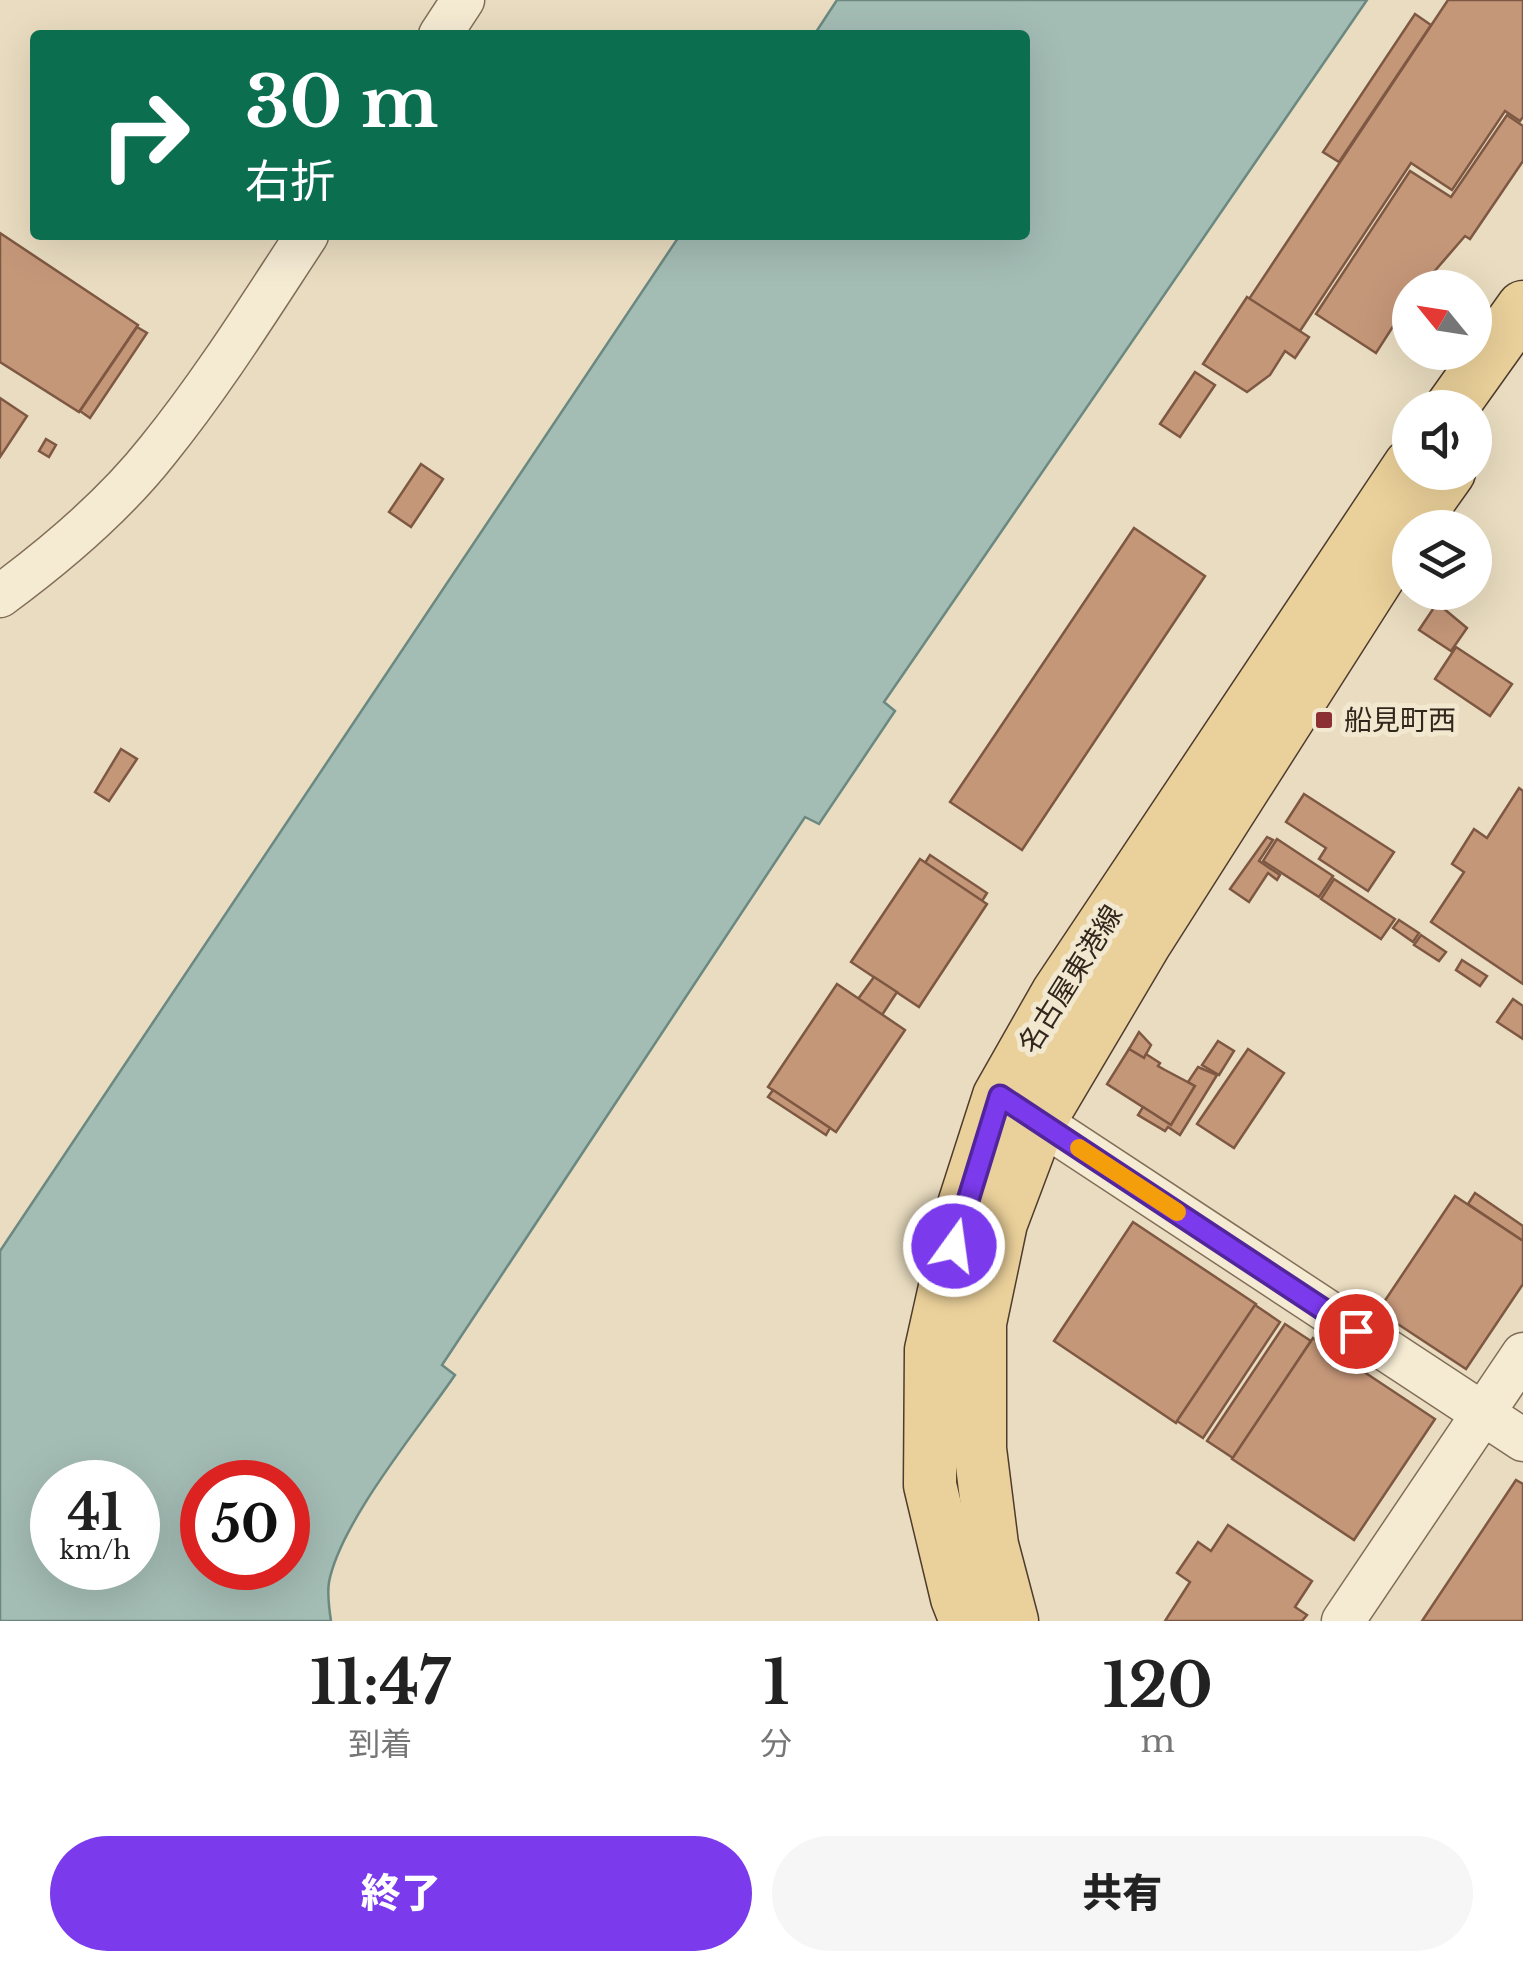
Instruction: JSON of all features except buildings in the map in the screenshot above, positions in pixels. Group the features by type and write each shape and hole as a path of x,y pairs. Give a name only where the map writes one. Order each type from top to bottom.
{"main road":[{"path":"1464,390 1523,307"},
{"path":"1492,413 1523,370"},
{"name":"名古屋東港線","path":"1012,1621 992,1544 980,1449 980,1323 1020,1109 1057,994 1393,490"},
{"name":"名古屋東港線","path":"966,1621 930,1486 931,1350 962,1211 1020,1109 1145,943 1436,490"}],"street":[{"path":"443,30 463,0"},
{"path":"0,596 42,565 101,512 156,453 304,240"},
{"path":"1020,1109 1523,1440"},
{"path":"1343,1621 1523,1354"}],"water":[{"path":"837,0 1367,0 884,702 895,711 819,824 805,817 442,1365 455,1375 365,1504 336,1558 328,1587 331,1621 0,1621 0,1251 677,240 1030,240 1030,30 817,30"}],"slow traffic":[{"path":"1079,1148 1177,1212"}],"place":[{"name":"船見町西","path":"1324,720"}],"route":[{"path":"954,1246 1000,1096 1356,1331"}]}
